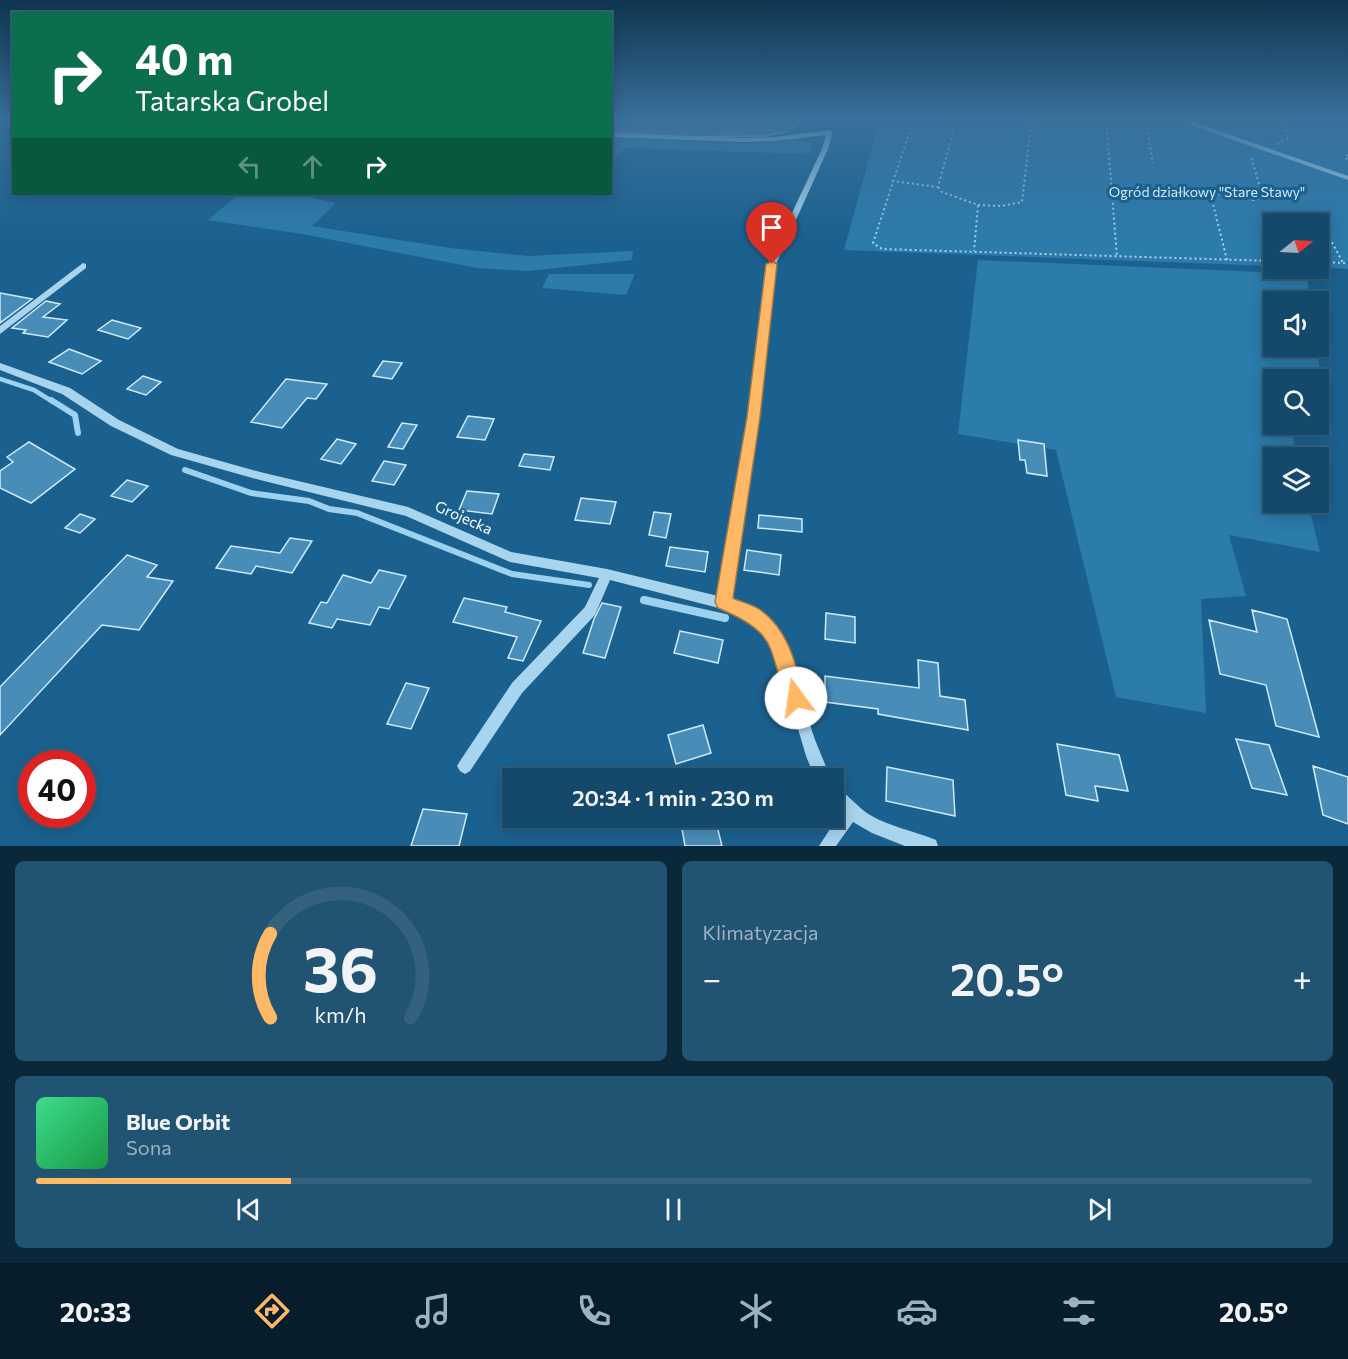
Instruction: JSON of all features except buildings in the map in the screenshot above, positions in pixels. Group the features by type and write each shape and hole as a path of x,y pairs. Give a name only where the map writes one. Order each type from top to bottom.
{"street":[{"path":"724,602 753,417 772,264 821,157"},
{"path":"1287,157 1348,178"},
{"path":"0,331 83,266"},
{"name":"Grojecka","path":"0,366 66,391 115,423 176,452 260,476 408,512 510,557 607,574 724,602 752,614 776,639 788,668 810,753 817,768"},
{"path":"465,766 517,688 590,610 607,574"},
{"path":"844,805 850,812 878,828 930,846"},
{"path":"827,846 850,812"}],"path":[{"path":"900,157 873,243 882,249 1263,261"},
{"path":"938,187 946,157"},
{"path":"892,181 938,187 942,192 978,205 1001,206 1022,202 1027,157"},
{"path":"1109,157 1117,256"},
{"path":"1152,157 1153,163"},
{"path":"1227,260 1213,197 1218,194 1253,200 1263,197 1251,157"},
{"path":"974,252 978,205"},
{"path":"1329,237 1343,263"},
{"path":"1329,262 1348,263"}],"green space":[{"name":"Ogród działkowy \"Stare Stawy\"","path":"869,157 1348,157 1348,269 1329,268 1329,213 1263,213 1263,266 844,250"},
{"path":"238,195 300,195 336,203 312,226 450,248 528,256 633,251 632,260 528,271 477,268 302,234 208,220"},
{"path":"978,260 1263,272 1263,279 1308,279 1309,291 1263,291 1263,357 1318,357 1320,369 1263,369 1263,435 1292,435 1295,447 1263,447 1263,513 1310,513 1320,552 1229,535 1246,596 1201,599 1206,713 1116,697 1056,450 958,434"},
{"path":"549,274 635,274 626,295 542,288"}],"waterway":[{"path":"0,379 34,390 53,402"},
{"path":"51,400 75,415 78,433"},
{"path":"185,470 251,493 309,501 329,509 357,513 512,574 589,585"},
{"path":"644,600 725,618"}],"route":[{"path":"772,264 753,417 724,602 752,614 771,631 784,654 796,698"}]}
